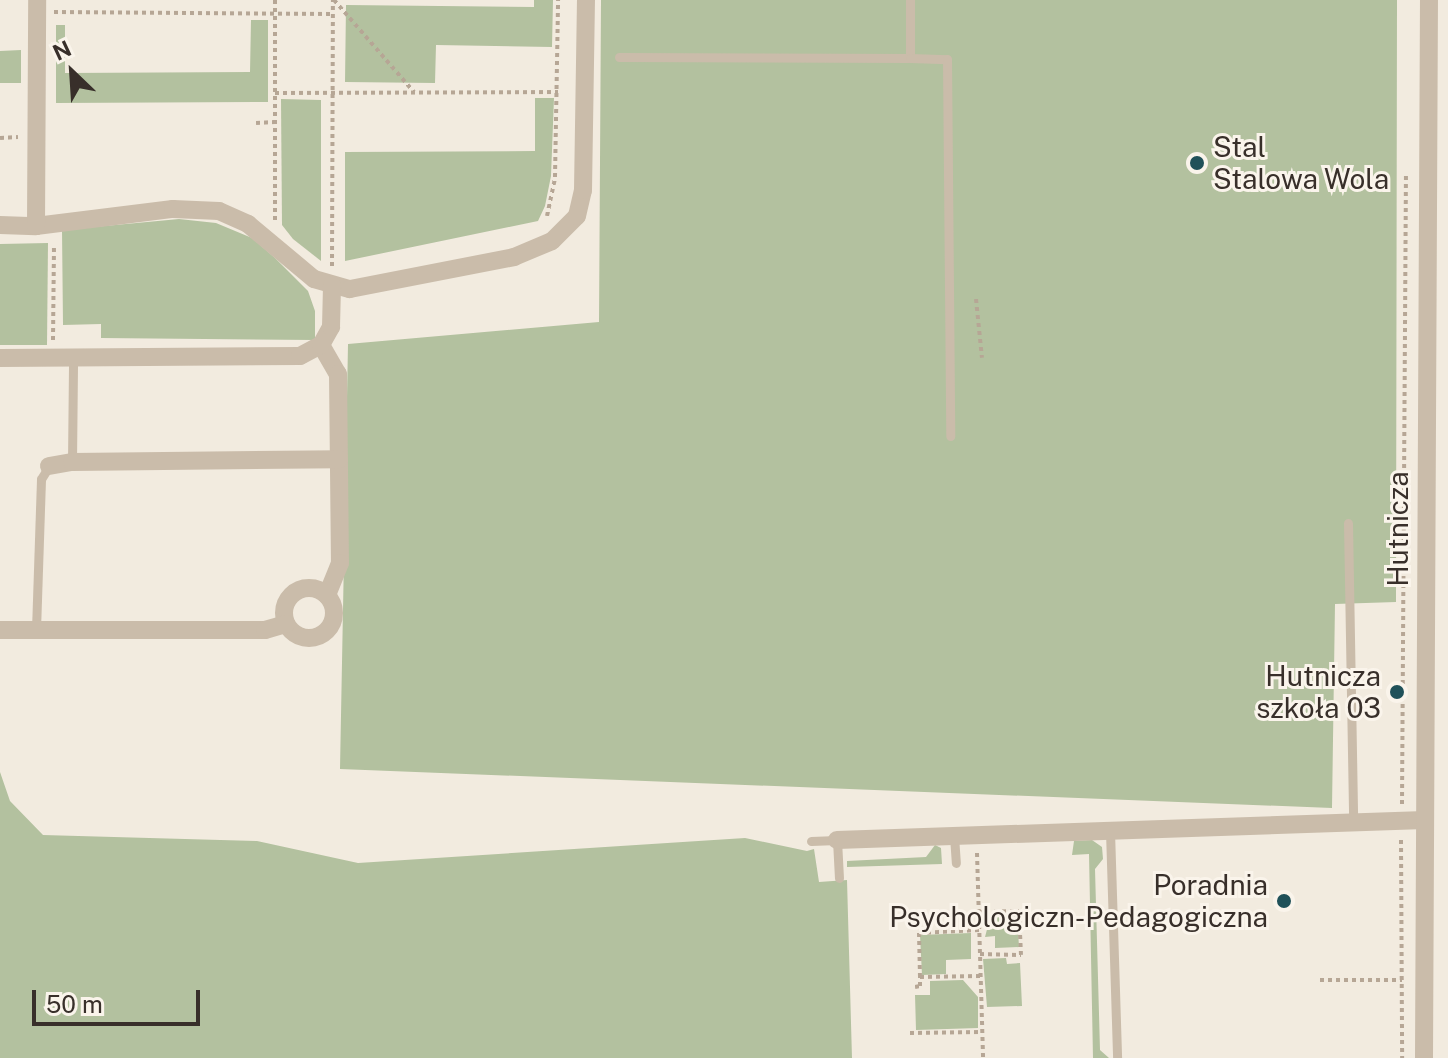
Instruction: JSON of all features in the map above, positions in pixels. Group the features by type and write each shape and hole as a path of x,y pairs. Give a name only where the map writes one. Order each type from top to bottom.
{"street":[{"path":"0,225 36,226 173,209 219,211 248,224 314,279 332,277 350,289 514,257 552,241 577,216 583,190 586,0"},
{"name":"Hutnicza","path":"1424,1058 1429,0"},
{"path":"36,226 44,6"},
{"path":"0,358 300,356 321,345 331,327 332,277"},
{"path":"286,624 305,638 321,635 334,617 327,595 340,563 338,374 321,345"},
{"path":"49,466 72,462 339,459"},
{"path":"286,624 285,607 295,592 311,588 327,595"},
{"path":"0,630 113,633 265,630 286,624"},
{"path":"837,840 1425,820"}],"lane":[{"path":"910,0 910,58"},
{"path":"619,57 947,59 950,436"},
{"path":"72,462 73,358"},
{"path":"36,630 41,479 49,466"},
{"path":"1348,523 1353,821"},
{"path":"1110,831 1117,1058"},
{"path":"954,836 956,863"},
{"path":"811,841 837,840 839,878"}],"path":[{"path":"274,246 275,0"},
{"path":"332,277 334,0"},
{"path":"334,0 415,93"},
{"path":"543,225 551,208 555,177 558,0"},
{"path":"44,6 333,14"},
{"path":"275,93 558,92"},
{"path":"256,123 275,122"},
{"path":"0,138 26,137"},
{"path":"1402,1058 1406,169"},
{"path":"53,358 55,223"},
{"path":"332,277 340,268"},
{"path":"976,299 982,358"},
{"path":"977,849 983,1058"},
{"path":"978,912 1019,911 1021,955 980,954"},
{"path":"915,987 920,986 919,933 979,930"},
{"path":"920,977 981,975"},
{"path":"1320,980 1402,980"},
{"path":"910,1033 981,1032"}],"green space":[{"path":"534,0 553,0 552,47 436,45 435,83 345,82 346,5 534,7"},
{"path":"601,0 1397,0 1396,602 1335,604 1332,808 340,769 348,344 599,322"},
{"path":"251,20 268,20 268,102 56,103 56,25 65,25 65,73 250,72"},
{"path":"21,50 21,83 0,83 0,51"},
{"path":"535,98 554,98 551,176 545,206 538,221 345,261 345,152 535,151"},
{"path":"281,99 321,100 321,261 293,239 282,225"},
{"path":"179,219 216,223 252,238 275,258 308,291 315,311 315,340 101,338 101,324 63,325 62,230"},
{"path":"48,243 47,345 0,345 0,244"},
{"path":"0,772 10,801 43,835 257,841 358,863 745,838 807,851 814,849 819,882 847,880 852,1058 0,1058"},
{"path":"1092,840 1102,847 1103,859 1095,869 1100,1050 1109,1058 1093,1058 1089,854 1072,855 1074,841"},
{"path":"935,845 941,848 942,864 847,867 847,861 926,857"},
{"path":"1017,913 1019,947 995,948 995,936 985,937 991,914"},
{"path":"971,933 971,959 946,960 946,974 922,975 920,935"},
{"path":"1006,958 1007,964 1020,963 1022,1006 987,1007 983,959"},
{"path":"963,980 978,997 978,1028 916,1030 915,995 930,995 930,981"}],"place":[{"name":"Stal Stalowa Wola","path":"1197,163"},
{"name":"Hutnicza szkoła 03","path":"1397,692"},
{"name":"Poradnia Psychologiczn-Pedagogiczna","path":"1284,901"}]}
